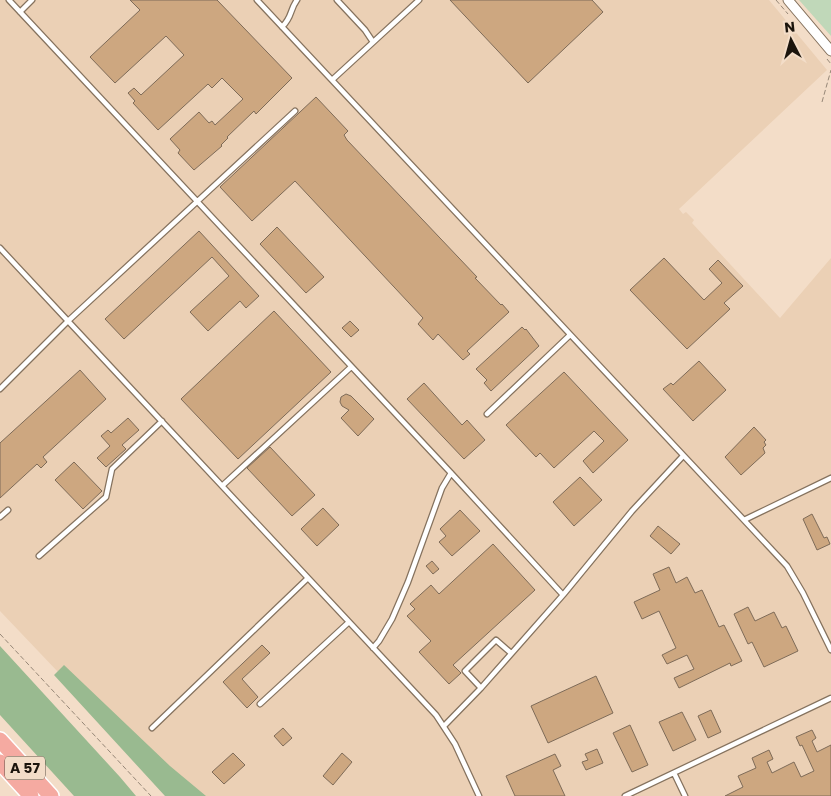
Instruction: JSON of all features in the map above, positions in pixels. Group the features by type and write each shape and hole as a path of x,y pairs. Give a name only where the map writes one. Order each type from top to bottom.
{"highway":[{"name":"A 57","path":"0,740 51,796"},
{"name":"A 57","path":"0,762 31,796"}],"street":[{"path":"788,0 831,51"}],"lane":[{"path":"9,0 563,595"},
{"path":"20,12 32,0"},
{"path":"257,0 787,566 795,578 831,650"},
{"path":"282,27 291,17 293,5 297,0"},
{"path":"337,0 365,30 373,42"},
{"path":"332,80 419,0"},
{"path":"0,388 68,321 295,111"},
{"path":"0,248 436,714 455,744 479,796"},
{"path":"487,414 570,335"},
{"path":"222,486 351,367"},
{"path":"38,556 106,496 112,469 162,421"},
{"path":"444,726 481,688 563,595 632,511 683,456"},
{"path":"373,648 392,619 421,550 442,488 451,473"},
{"path":"744,520 831,478"},
{"path":"0,517 8,510"},
{"path":"152,728 308,578"},
{"path":"260,704 349,622"},
{"path":"481,688 465,671 496,640 511,653"},
{"path":"624,796 831,698"},
{"path":"674,772 685,796"}],"path":[{"path":"822,102 831,70"},
{"path":"0,634 114,754 151,796"}],"shaded area":[{"path":"0,0 769,0 827,70 679,209 683,214 686,212 694,220 692,223 780,318 831,258 831,796 176,796 0,611"}],"green space":[{"path":"799,0 831,0 831,36"},
{"path":"0,646 136,796 74,796 0,715"},
{"path":"64,665 170,766 206,796 165,796 54,675"}],"building":[{"path":"130,0 217,0 292,78 256,114 254,111 227,137 222,146 194,170 178,153 180,150 170,139 199,112 209,123 212,121 215,125 243,99 222,78 212,88 208,84 158,130 133,103 135,101 128,93 134,88 141,95 184,55 166,36 115,83 90,57 140,10"},
{"path":"450,0 592,0 603,12 528,83"},
{"path":"316,97 348,131 344,135 347,140 509,312 467,351 470,354 463,360 438,334 433,340 418,324 423,318 295,181 252,221 220,187"},
{"path":"277,227 324,277 306,293 260,244"},
{"path":"199,231 259,296 246,308 240,301 208,331 190,312 229,276 212,257 124,339 105,319"},
{"path":"664,258 704,300 722,283 709,269 718,260 743,286 724,303 730,309 687,349 630,290"},
{"path":"274,311 331,372 238,459 181,399"},
{"path":"350,321 359,330 351,337 342,328"},
{"path":"522,327 526,329 539,346 491,391 484,383 487,380 476,369"},
{"path":"699,361 726,390 693,421 663,389 671,383 673,385"},
{"path":"80,370 106,399 43,457 47,462 41,468 37,464 0,498 0,443"},
{"path":"564,372 628,440 593,473 583,461 604,441 594,431 554,468 540,453 536,457 506,425"},
{"path":"424,383 462,425 467,420 485,440 464,459 407,399"},
{"path":"346,394 351,396 374,419 358,436 341,418 349,410 342,406 340,402 341,397"},
{"path":"128,418 139,430 122,445 126,449 106,467 97,458 110,446 101,436 108,430 111,433"},
{"path":"754,427 766,440 764,442 766,445 763,448 765,453 741,475 725,457"},
{"path":"270,447 315,495 292,516 247,468"},
{"path":"74,462 102,491 83,509 55,480"},
{"path":"580,477 602,500 574,526 553,502"},
{"path":"323,508 339,525 317,546 301,529"},
{"path":"460,510 480,531 452,556 439,542 446,536 440,529"},
{"path":"812,514 824,538 827,537 830,544 817,550 803,519"},
{"path":"658,526 680,544 671,554 650,536"},
{"path":"493,544 535,590 453,665 461,673 449,684 419,652 431,641 407,616 415,609 410,604 431,585 439,594"},
{"path":"432,561 439,569 433,574 426,566"},
{"path":"669,567 676,583 687,577 695,593 702,590 719,627 724,625 742,661 731,666 730,663 679,688 674,678 694,669 687,655 667,664 662,655 676,648 659,611 642,619 634,602 660,590 653,574"},
{"path":"748,607 755,621 774,612 782,628 786,626 798,651 764,667 752,642 748,644 734,614"},
{"path":"262,645 270,653 242,679 258,697 247,708 223,682"},
{"path":"596,676 613,713 548,743 531,706"},
{"path":"711,710 721,732 708,738 698,716"},
{"path":"682,712 696,740 673,751 659,722"},
{"path":"630,725 648,765 632,772 613,733"},
{"path":"283,728 292,738 283,746 274,736"},
{"path":"812,730 816,738 812,741 817,752 831,745 831,796 725,796 743,787 738,776 756,768 752,758 769,750 773,759 767,762 772,773 794,762 801,777 814,771 802,745 800,746 796,737"},
{"path":"597,749 603,763 586,770 582,762 588,760 585,754"},
{"path":"233,753 245,765 224,784 212,772"},
{"path":"342,753 352,762 333,785 323,776"},
{"path":"555,754 561,766 553,770 565,796 515,796 506,776"}]}
